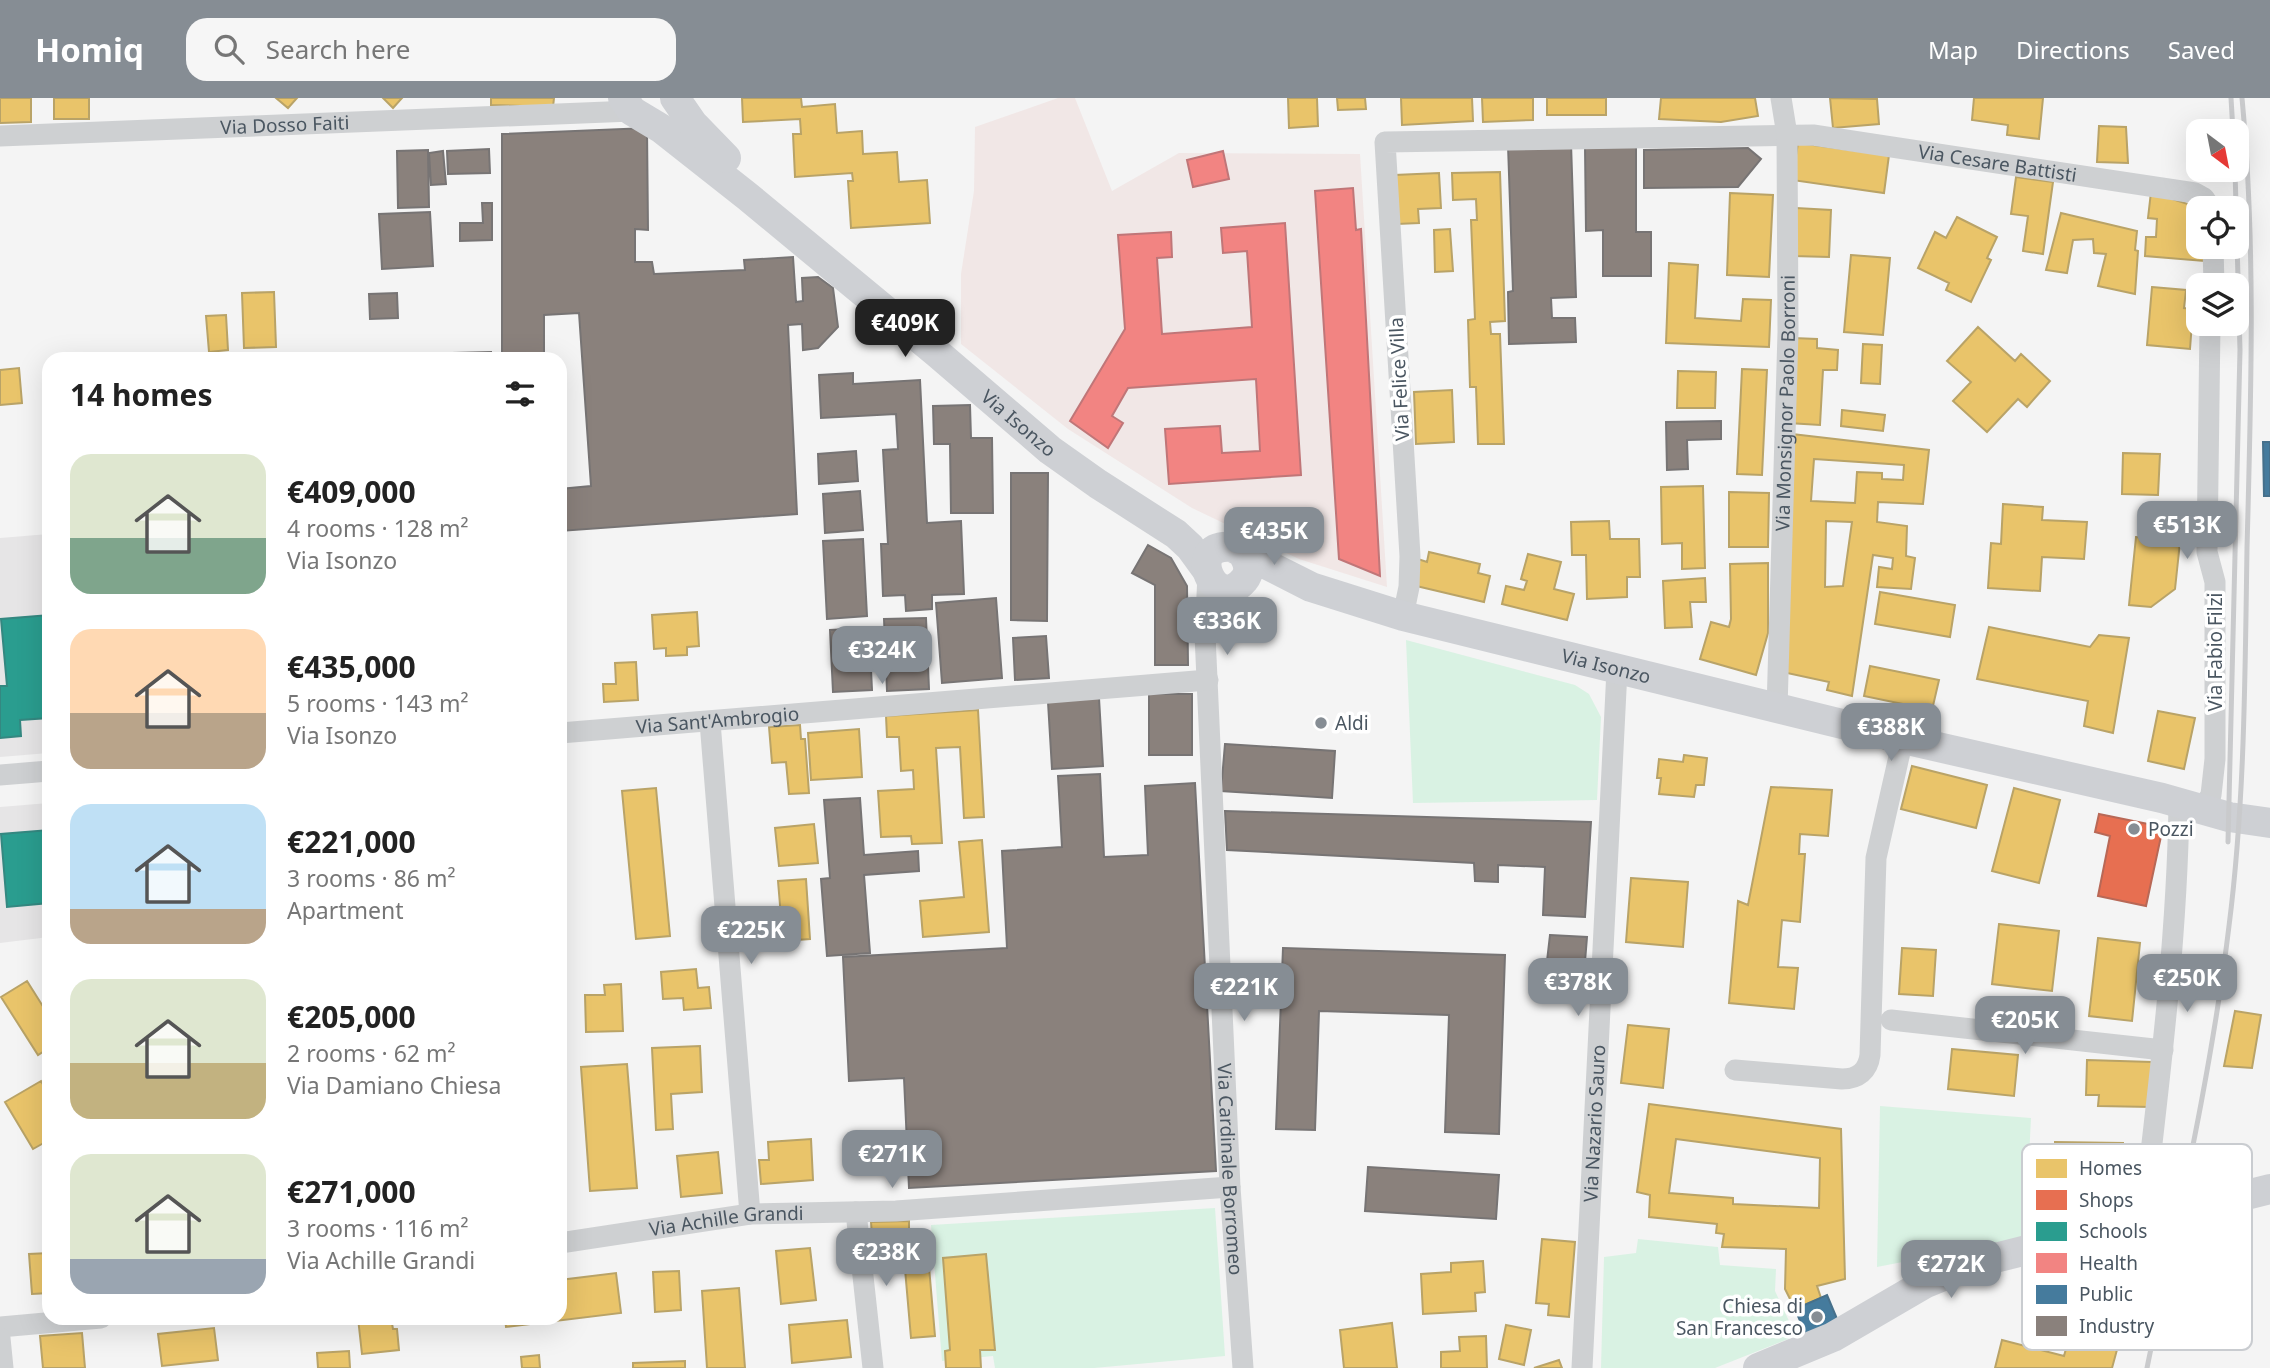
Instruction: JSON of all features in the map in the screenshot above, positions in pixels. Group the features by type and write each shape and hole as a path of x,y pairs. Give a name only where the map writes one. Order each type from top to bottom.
{"street":[{"name":"Via Monsignor Paolo Borroni","path":"1777,709 1788,332 1787,135 1781,98"},
{"path":"625,105 644,115 656,112 670,99"},
{"name":"Via Isonzo","path":"670,99 727,159 1026,407 1237,567 1403,616 1617,670 2190,807 2270,823"},
{"name":"Via Dosso Faiti","path":"0,136 569,114 625,105"},
{"name":"Via Isonzo","path":"625,105 672,136 768,213 1050,450 1176,534 1190,547 1207,572"},
{"name":"Via Cesare Battisti","path":"1385,142 1820,135 2200,196"},
{"name":"Via Felice Villa","path":"1385,142 1410,556 1409,587 1403,616"},
{"name":"Via Fabio Filzi","path":"2190,807 2211,795 2214,759 2215,582 2207,552 2210,336"},
{"path":"1205,635 1237,567 1213,552 1206,563 1207,572"},
{"name":"Via Cardinale Borromeo","path":"1207,572 1205,635 1230,1187 1243,1368"},
{"name":"Via Nazario Sauro","path":"1581,1368 1617,670"},
{"name":"Via Sant'Ambrogio","path":"567,732 1208,680"},
{"path":"710,722 750,1214"},
{"path":"1735,1070 1842,1079 1856,1077 1866,1068 1870,1055 1875,858 1903,739"},
{"path":"0,775 42,772"},
{"path":"2152,1144 2178,874 2190,807"},
{"path":"1891,1020 2163,1050"},
{"name":"Via Achille Grandi","path":"567,1242 750,1214 856,1212 1230,1187"},
{"path":"2252,1194 2270,1189"},
{"path":"856,1212 873,1368"},
{"path":"1758,1368 1840,1333 1924,1283 2022,1250"},
{"path":"0,1326 42,1323"},
{"path":"0,1338 3,1368"}],"shaded area":[{"path":"1058,98 1075,98 1112,191 1179,153 1360,154 1387,587 1299,559 1192,508 1068,429 961,344 961,274 974,191 975,127"},
{"path":"42,535 42,754 0,757 0,538"},
{"path":"42,804 42,938 0,943 0,807"}],"green space":[{"path":"1406,640 1575,685 1589,694 1601,717 1597,800 1413,803"},
{"path":"1880,1106 2031,1118 2030,1144 2022,1144 2022,1239 1877,1267"},
{"path":"1215,1208 1225,1356 1094,1368 995,1368 993,1356 942,1361 931,1225"},
{"path":"1638,1239 1718,1247 1720,1265 1776,1269 1775,1291 1796,1336 1715,1368 1601,1368 1604,1257 1636,1253"}],"building: Homes":[{"path":"0,98 31,98 31,122 0,123"},
{"path":"54,98 89,98 89,119 54,119"},
{"path":"276,98 297,98 288,108"},
{"path":"383,98 402,98 393,108"},
{"path":"491,98 554,98 553,107 491,105"},
{"path":"742,98 801,98 802,107 835,104 837,133 862,131 863,154 897,152 899,182 927,180 930,223 851,228 848,181 853,181 852,173 795,177 793,134 801,134 800,119 743,122"},
{"path":"1288,98 1317,98 1318,126 1289,128"},
{"path":"1337,98 1365,98 1366,109 1338,110"},
{"path":"1401,98 1472,98 1473,121 1402,125"},
{"path":"1482,98 1533,98 1533,120 1483,122"},
{"path":"1547,98 1606,98 1606,115 1547,115"},
{"path":"1661,98 1755,98 1758,116 1721,122 1659,119"},
{"path":"1830,98 1877,99 1879,124 1833,128"},
{"path":"1974,98 2043,98 2039,139 2007,135 2008,125 1972,120"},
{"path":"2099,126 2126,127 2128,163 2097,162"},
{"path":"1798,143 1889,155 1884,193 1792,180"},
{"path":"1500,172 1505,321 1490,322 1491,334 1500,334 1504,444 1478,444 1476,387 1470,387 1468,320 1475,319 1471,220 1477,220 1476,199 1453,200 1452,173"},
{"path":"1439,173 1441,208 1418,209 1419,223 1397,224 1395,175"},
{"path":"2016,177 2053,182 2043,254 2023,251 2028,216 2011,214"},
{"path":"2151,192 2186,203 2186,259 2204,261 2145,256 2146,237 2156,237 2157,219 2148,218"},
{"path":"1730,193 1773,195 1769,277 1727,275"},
{"path":"1796,208 1831,210 1829,257 1793,256"},
{"path":"2061,213 2137,231 2135,294 2098,286 2106,254 2094,253 2093,239 2073,240 2067,273 2046,270"},
{"path":"1957,217 1997,237 1987,258 1991,260 1971,302 1946,290 1949,283 1918,268 1935,232 1946,238"},
{"path":"1450,229 1453,271 1435,272 1434,230"},
{"path":"1851,255 1890,258 1883,335 1844,332"},
{"path":"1669,263 1698,265 1695,318 1741,321 1743,299 1771,300 1769,347 1666,343"},
{"path":"2152,287 2186,290 2184,308 2186,336 2191,336 2190,349 2147,345"},
{"path":"274,292 276,347 244,348 242,293"},
{"path":"226,315 228,350 209,352 206,316"},
{"path":"1978,327 2015,361 2021,354 2050,381 2027,407 2018,399 1987,432 1953,401 1971,382 1947,361"},
{"path":"1793,338 1817,339 1817,348 1838,350 1837,370 1823,370 1820,425 1788,423"},
{"path":"1863,344 1882,345 1880,384 1861,383"},
{"path":"19,368 22,403 0,405 0,370"},
{"path":"1742,369 1767,370 1762,475 1737,474"},
{"path":"1678,371 1716,372 1715,408 1677,408"},
{"path":"1452,390 1454,442 1416,444 1414,392"},
{"path":"1842,410 1885,415 1883,431 1841,426"},
{"path":"1792,434 1929,450 1923,504 1878,502 1877,522 1907,526 1906,556 1915,558 1911,589 1877,587 1879,567 1892,569 1893,558 1873,555 1852,696 1827,690 1829,682 1787,673","holes":["1814,459 1904,465 1903,480 1882,479 1882,473 1857,472 1855,503 1811,501","1826,521 1852,522 1843,586 1825,587"]},
{"path":"2123,453 2160,454 2158,495 2122,494"},
{"path":"1703,486 1705,568 1682,569 1682,543 1662,544 1661,487"},
{"path":"1729,492 1769,493 1768,547 1729,547"},
{"path":"2003,504 2043,507 2042,520 2087,522 2084,559 2042,557 2040,591 1988,588 1991,543 2001,544"},
{"path":"1609,521 1610,539 1639,539 1640,577 1627,577 1627,597 1587,599 1586,555 1572,555 1571,522"},
{"path":"2136,537 2180,542 2175,589 2151,607 2129,605"},
{"path":"1429,552 1480,564 1478,573 1490,576 1484,602 1412,585 1418,559 1427,562"},
{"path":"1528,554 1561,562 1554,589 1574,594 1567,620 1502,604 1506,586 1524,590 1527,581 1521,579"},
{"path":"1768,563 1768,633 1756,675 1700,659 1711,622 1729,627 1730,564"},
{"path":"1705,578 1706,602 1690,602 1692,627 1665,628 1663,581"},
{"path":"1880,592 1955,605 1950,637 1875,624"},
{"path":"697,612 699,646 687,647 687,655 666,656 666,648 654,649 652,615"},
{"path":"1989,627 2090,647 2099,635 2129,638 2113,733 2084,726 2088,701 1977,679"},
{"path":"636,662 638,700 604,702 603,684 616,684 615,663"},
{"path":"1870,666 1939,680 1932,710 1864,696"},
{"path":"978,710 984,817 964,818 960,747 936,748 942,843 912,844 911,836 881,837 878,791 914,789 913,770 901,771 899,737 887,737 886,716"},
{"path":"2158,711 2195,718 2184,769 2148,761"},
{"path":"800,725 801,739 805,739 809,793 789,794 786,762 772,763 769,727"},
{"path":"859,729 862,777 811,780 808,733"},
{"path":"1684,755 1707,758 1704,785 1696,785 1694,797 1659,794 1659,759 1683,762"},
{"path":"1912,766 1987,785 1976,828 1901,809"},
{"path":"1771,787 1832,790 1828,836 1800,834 1799,854 1805,854 1800,922 1782,920 1778,967 1798,968 1794,1009 1729,1003 1738,901 1748,905"},
{"path":"656,788 670,936 636,939 622,791"},
{"path":"2014,788 2060,800 2039,883 1992,871"},
{"path":"814,824 818,863 779,866 775,828"},
{"path":"982,840 989,932 923,937 920,901 964,897 959,842"},
{"path":"1631,878 1688,882 1683,947 1626,942"},
{"path":"806,879 810,939 783,941 778,881"},
{"path":"1999,924 2059,931 2052,991 1992,984"},
{"path":"2098,938 2140,943 2132,1021 2089,1016"},
{"path":"1902,948 1936,950 1933,996 1899,994"},
{"path":"696,969 698,988 709,987 711,1008 684,1010 683,998 663,999 661,972"},
{"path":"27,981 42,1005 42,1052 38,1055 1,997"},
{"path":"621,984 623,1031 586,1032 585,995 605,995 604,985"},
{"path":"2235,1011 2261,1015 2252,1068 2224,1066"},
{"path":"1628,1025 1669,1029 1663,1088 1621,1083"},
{"path":"700,1046 702,1092 671,1094 673,1129 656,1130 652,1048"},
{"path":"1952,1049 2018,1055 2014,1096 1948,1089"},
{"path":"2087,1060 2152,1062 2151,1107 2098,1106 2099,1095 2086,1095"},
{"path":"627,1064 637,1188 590,1191 581,1067"},
{"path":"41,1081 42,1144 33,1149 5,1102"},
{"path":"1649,1104 1841,1129 1845,1279 1817,1286 1821,1298 1795,1309 1785,1289 1786,1249 1722,1247 1724,1234 1716,1233 1717,1224 1649,1217 1650,1195 1637,1192","holes":["1676,1139 1820,1158 1819,1208 1733,1204 1733,1198 1669,1193"]},
{"path":"811,1139 813,1180 761,1184 759,1160 769,1160 768,1142"},
{"path":"2055,1142 2123,1143 2123,1144"},
{"path":"718,1152 722,1193 681,1197 677,1156"},
{"path":"909,1221 909,1242 902,1242 902,1252 878,1253 878,1235 872,1235 871,1222"},
{"path":"1542,1239 1575,1242 1569,1317 1548,1315 1549,1304 1536,1303"},
{"path":"810,1248 816,1300 781,1304 776,1251"},
{"path":"42,1253 42,1293 32,1294 29,1254"},
{"path":"986,1254 995,1350 980,1350 981,1368 946,1368 945,1351 950,1350 943,1258"},
{"path":"1483,1261 1485,1292 1475,1293 1476,1311 1423,1314 1421,1274 1451,1272 1451,1263"},
{"path":"929,1267 935,1336 911,1338 905,1269"},
{"path":"679,1271 681,1310 655,1312 653,1272"},
{"path":"616,1273 621,1313 567,1320 567,1279"},
{"path":"739,1288 745,1368 707,1368 702,1291"},
{"path":"847,1320 851,1357 792,1363 789,1325"},
{"path":"1392,1323 1397,1368 1344,1368 1340,1330"},
{"path":"359,1325 392,1325 393,1329 397,1329 399,1350 362,1354"},
{"path":"1506,1325 1531,1330 1524,1365 1499,1359"},
{"path":"214,1328 218,1360 162,1366 158,1334"},
{"path":"82,1333 85,1368 43,1368 40,1336"},
{"path":"1486,1336 1487,1368 1441,1368 1441,1352 1460,1351 1459,1337"},
{"path":"2002,1340 2022,1345 2022,1350 2041,1350 2064,1356 2066,1350 2117,1350 2112,1368 1995,1368"},
{"path":"349,1351 350,1368 318,1368 317,1353"},
{"path":"539,1355 540,1368 522,1368 521,1357"},
{"path":"1559,1360 1562,1368 1534,1368"},
{"path":"685,1361 685,1368 633,1368 633,1363"}],"building: Shops":[{"path":"2099,814 2163,827 2146,906 2098,896 2110,836 2095,832"}],"building: Schools":[{"path":"42,616 42,718 20,720 21,736 0,738 0,686 7,686 1,619"},
{"path":"42,831 42,904 7,907 1,834"}],"building: Health":[{"path":"1223,151 1229,179 1193,187 1187,160"},
{"path":"1353,188 1356,230 1361,229 1380,576 1339,559 1315,191"},
{"path":"1285,223 1301,475 1169,484 1165,429 1220,426 1222,453 1260,451 1256,379 1128,388 1112,416 1123,423 1108,448 1070,421 1125,329 1118,235 1171,232 1172,257 1157,258 1162,334 1252,327 1247,251 1223,253 1221,228"}],"building: Public":[{"path":"2263,442 2270,442 2270,496 2264,496"},
{"name":"Chiesa di San Francesco","path":"1827,1295 1840,1326 1808,1340 1795,1309"}],"building: Industry":[{"path":"647,128 648,230 635,229 635,262 652,262 654,274 745,270 744,260 793,257 796,302 803,301 802,278 818,277 833,288 838,327 818,348 803,350 802,324 788,325 797,514 567,530 567,488 591,486 579,313 544,315 544,352 502,352 502,134"},
{"path":"1571,143 1576,297 1551,298 1552,318 1575,318 1576,342 1509,344 1508,292 1513,291 1508,145"},
{"path":"1585,146 1636,146 1636,232 1651,232 1651,276 1603,276 1603,230 1586,231"},
{"path":"1748,148 1761,159 1738,187 1644,188 1644,150"},
{"path":"489,149 490,173 448,174 447,151"},
{"path":"428,150 429,207 398,208 397,151"},
{"path":"443,151 446,184 431,185 429,153"},
{"path":"482,203 492,203 492,240 460,241 460,223 483,223"},
{"path":"430,212 433,266 382,269 379,214"},
{"path":"397,293 398,318 370,319 369,294"},
{"path":"853,373 853,384 920,380 927,523 961,521 964,594 932,595 932,609 906,611 905,595 883,596 881,544 888,544 883,450 898,449 896,414 821,418 819,375"},
{"path":"970,405 971,438 992,438 993,513 951,513 950,444 934,444 933,406"},
{"path":"1721,421 1721,439 1687,440 1688,469 1667,470 1666,422"},
{"path":"856,451 858,481 819,484 818,454"},
{"path":"1011,473 1048,473 1047,621 1011,620"},
{"path":"860,491 863,530 825,533 823,494"},
{"path":"863,539 867,616 827,619 823,541"},
{"path":"1148,545 1171,558 1187,586 1188,665 1155,665 1155,585 1132,573"},
{"path":"996,598 1002,678 942,683 936,603"},
{"path":"926,618 929,689 887,691 884,619"},
{"path":"869,628 872,690 833,692 830,630"},
{"path":"1046,636 1049,678 1015,680 1013,638"},
{"path":"1149,694 1192,694 1192,755 1149,755"},
{"path":"1099,698 1103,766 1052,769 1048,702"},
{"path":"1225,744 1335,751 1332,798 1221,791"},
{"path":"1100,774 1104,857 1148,855 1145,786 1195,783 1216,1171 909,1188 904,1078 849,1081 843,957 1007,948 1002,851 1062,847 1058,776"},
{"path":"860,798 864,855 918,851 919,871 864,875 870,953 827,956 821,879 830,878 824,800"},
{"path":"1225,811 1591,822 1585,917 1543,915 1545,867 1498,865 1498,882 1475,881 1474,863 1227,850"},
{"path":"1550,935 1587,937 1584,974 1568,973 1569,963 1547,961"},
{"path":"1283,948 1505,955 1499,1134 1445,1132 1449,1015 1319,1011 1315,1130 1276,1129"},
{"path":"1368,1167 1499,1175 1496,1219 1365,1211"}],"railway":[{"path":"2231,98 2232,119"},
{"path":"2193,1144 2222,982 2234,879 2241,784 2251,323 2249,210 2242,98"},
{"path":"2228,842 2240,350 2235,182"},
{"path":"2147,1368 2151,1350"}],"place":[{"name":"Aldi","path":"1321,723"},
{"name":"Pozzi","path":"2134,829"},
{"name":"Chiesa di San Francesco","path":"1817,1317"}]}
